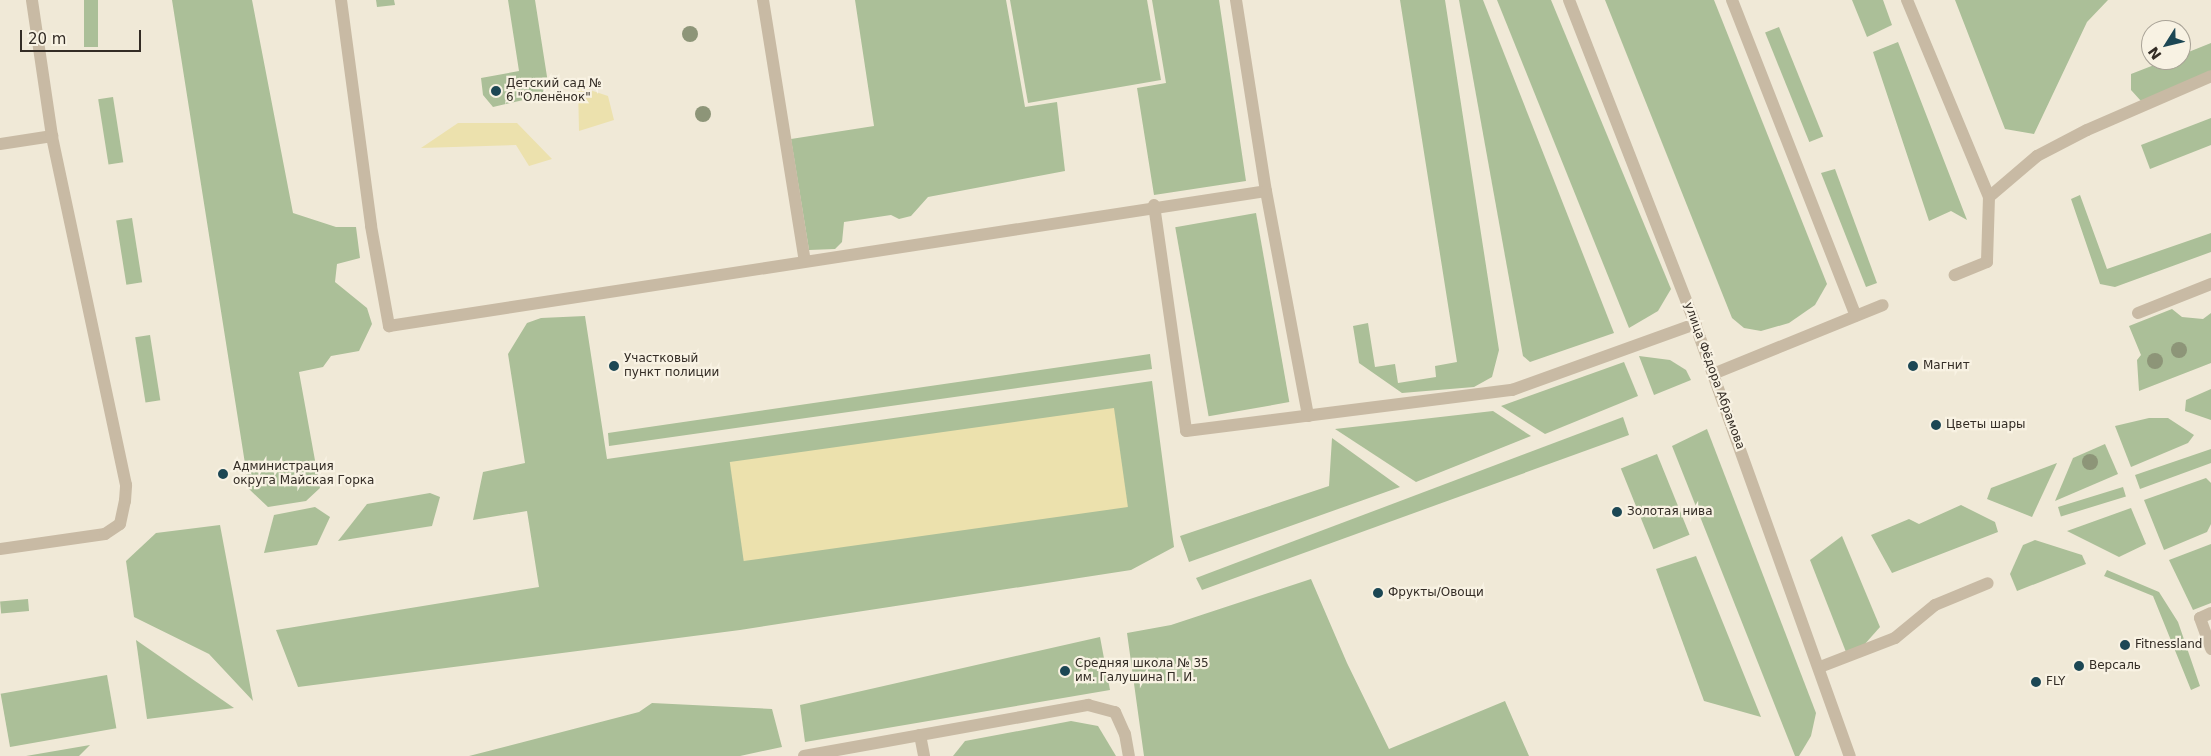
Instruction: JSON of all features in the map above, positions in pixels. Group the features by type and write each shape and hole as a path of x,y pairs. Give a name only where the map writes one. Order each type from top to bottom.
{"street":[{"path":"0,549 105,534 120,524 126,485 52,136 32,0"},
{"path":"341,0 371,226 389,326 1154,205 1266,190"},
{"path":"763,0 805,261"},
{"path":"1236,0 1266,190 1308,416"},
{"name":"улица Фёдора Абрамова","path":"1569,0 1695,324 1820,667 1850,756"},
{"path":"1732,0 1856,316"},
{"path":"1907,0 1989,197 1987,262 1955,275"},
{"path":"1989,197 2037,156 2086,130 2211,76"},
{"path":"0,144 52,136"},
{"path":"1154,205 1186,431 1512,390 1695,324"},
{"path":"2138,313 2211,284"},
{"path":"1713,374 1883,305"},
{"path":"1820,667 1896,638 1935,605 1988,583"},
{"path":"2211,613 2200,618 2211,649"},
{"path":"804,756 1088,705 1115,712 1125,734 1129,756"},
{"path":"920,735 924,756"}],"green space":[{"path":"84,0 98,0 98,47 84,47"},
{"path":"172,0 252,0 293,213 336,227 356,227 360,258 337,264 335,282 367,308 372,324 359,351 331,356 323,367 299,372 320,488 306,501 268,507 249,489"},
{"path":"376,0 394,0 395,5 377,7"},
{"path":"508,0 535,0 548,83 541,96 493,107 483,95 481,78 519,71"},
{"path":"855,0 1006,0 1025,107 1057,102 1065,171 928,197 911,216 899,219 891,215 844,222 842,242 835,249 809,250 791,139 874,126"},
{"path":"1010,0 1147,0 1161,80 1028,103"},
{"path":"1152,0 1219,0 1246,181 1154,195 1137,88 1166,83"},
{"path":"1400,0 1445,0 1499,350 1492,377 1474,387 1402,393 1359,363 1353,326 1368,323 1375,367 1395,364 1398,383 1436,377 1435,366 1457,362"},
{"path":"1459,0 1483,0 1614,333 1530,362 1523,356"},
{"path":"1497,0 1551,0 1671,289 1658,311 1629,328"},
{"path":"1605,0 1714,0 1827,284 1815,305 1789,323 1761,331 1744,328 1732,318"},
{"path":"1852,0 1883,0 1892,25 1867,37"},
{"path":"1955,0 2108,0 2087,22 2034,134 2005,129"},
{"path":"1779,27 1823,136 1809,142 1765,33"},
{"path":"1898,42 1967,220 1951,211 1929,221 1873,52"},
{"path":"2211,43 2211,71 2141,101 2131,90 2131,74 2141,70 2191,70 2191,51"},
{"path":"113,97 123,162 109,165 98,99"},
{"path":"2211,118 2211,145 2150,169 2141,145"},
{"path":"1835,169 1877,283 1866,287 1821,173"},
{"path":"2080,195 2107,269 2211,233 2211,252 2115,287 2100,284 2071,199"},
{"path":"1256,213 1289,402 1209,416 1175,227"},
{"path":"132,218 142,282 126,285 116,221"},
{"path":"2172,309 2182,317 2203,319 2211,313 2211,363 2139,391 2137,360 2141,355 2129,326"},
{"path":"585,316 607,459 1152,381 1174,547 1131,570 740,630 298,687 276,630 539,587 527,511 473,520 483,472 525,463 508,354 527,323 541,318"},
{"path":"150,335 160,400 146,403 135,337"},
{"path":"1150,354 1152,369 609,446 608,433"},
{"path":"1639,356 1670,360 1686,370 1691,380 1654,395"},
{"path":"1624,362 1638,396 1545,434 1501,406"},
{"path":"2211,389 2211,420 2185,411 2186,400"},
{"path":"1493,411 1531,436 1416,482 1335,429"},
{"path":"1623,417 1629,435 1202,590 1196,578"},
{"path":"2149,418 2168,418 2194,435 2188,443 2131,467 2115,426"},
{"path":"1707,429 1816,713 1811,736 1799,756 1795,756 1672,446"},
{"path":"1332,438 1400,487 1189,562 1180,536 1329,486"},
{"path":"2105,444 2118,474 2055,501 2073,458"},
{"path":"2211,449 2211,463 2140,489 2135,475"},
{"path":"1657,454 1690,535 1653,549 1621,469"},
{"path":"2057,463 2032,517 1987,499 1991,488"},
{"path":"2206,478 2211,483 2211,524 2207,532 2164,550 2144,500"},
{"path":"2123,487 2126,497 2061,516 2058,507"},
{"path":"430,493 440,497 432,526 338,541 367,504"},
{"path":"1961,505 1995,522 1998,532 1892,573 1871,535 1909,519 1919,524"},
{"path":"315,507 330,517 317,545 264,553 274,515"},
{"path":"2131,508 2146,544 2119,557 2067,531"},
{"path":"220,525 253,701 209,654 134,617 126,561 156,533"},
{"path":"1842,536 1880,627 1864,645 1846,652 1810,560"},
{"path":"2035,540 2082,555 2086,564 2017,591 2010,574 2023,545"},
{"path":"2211,544 2211,603 2193,610 2169,560"},
{"path":"1696,556 1761,717 1704,701 1656,569"},
{"path":"2107,570 2159,592 2178,622 2200,686 2191,690 2153,596 2104,576"},
{"path":"1311,579 1347,663 1389,749 1505,701 1529,756 1144,756 1127,633 1171,625"},
{"path":"28,599 29,611 1,613 0,601"},
{"path":"1100,637 1110,690 805,742 800,705"},
{"path":"136,640 234,708 147,719"},
{"path":"107,675 116,728 10,747 1,694"},
{"path":"652,703 772,709 782,747 740,756 469,756 639,712"},
{"path":"1071,721 1098,726 1116,756 953,756 965,741"},
{"path":"90,745 79,756 26,756"}],"sand":[{"path":"578,86 608,96 614,120 579,131"},
{"path":"458,123 517,123 552,159 529,166 516,145 421,148"},
{"path":"1114,408 1128,507 744,561 730,462"}],"place":[{"name":"Детский сад № 6 \"Оленёнок\"","path":"496,91"},
{"name":"Участковый пункт полиции","path":"614,366"},
{"name":"Магнит","path":"1913,366"},
{"name":"Цветы шары","path":"1936,425"},
{"name":"Администрация округа Майская Горка","path":"223,474"},
{"name":"Золотая нива","path":"1617,512"},
{"name":"Фрукты/Овощи","path":"1378,593"},
{"name":"Fitnessland","path":"2125,645"},
{"name":"Версаль","path":"2079,666"},
{"name":"Средняя школа № 35 им. Галушина П. И.","path":"1065,671"},
{"name":"FLY","path":"2036,682"}]}
